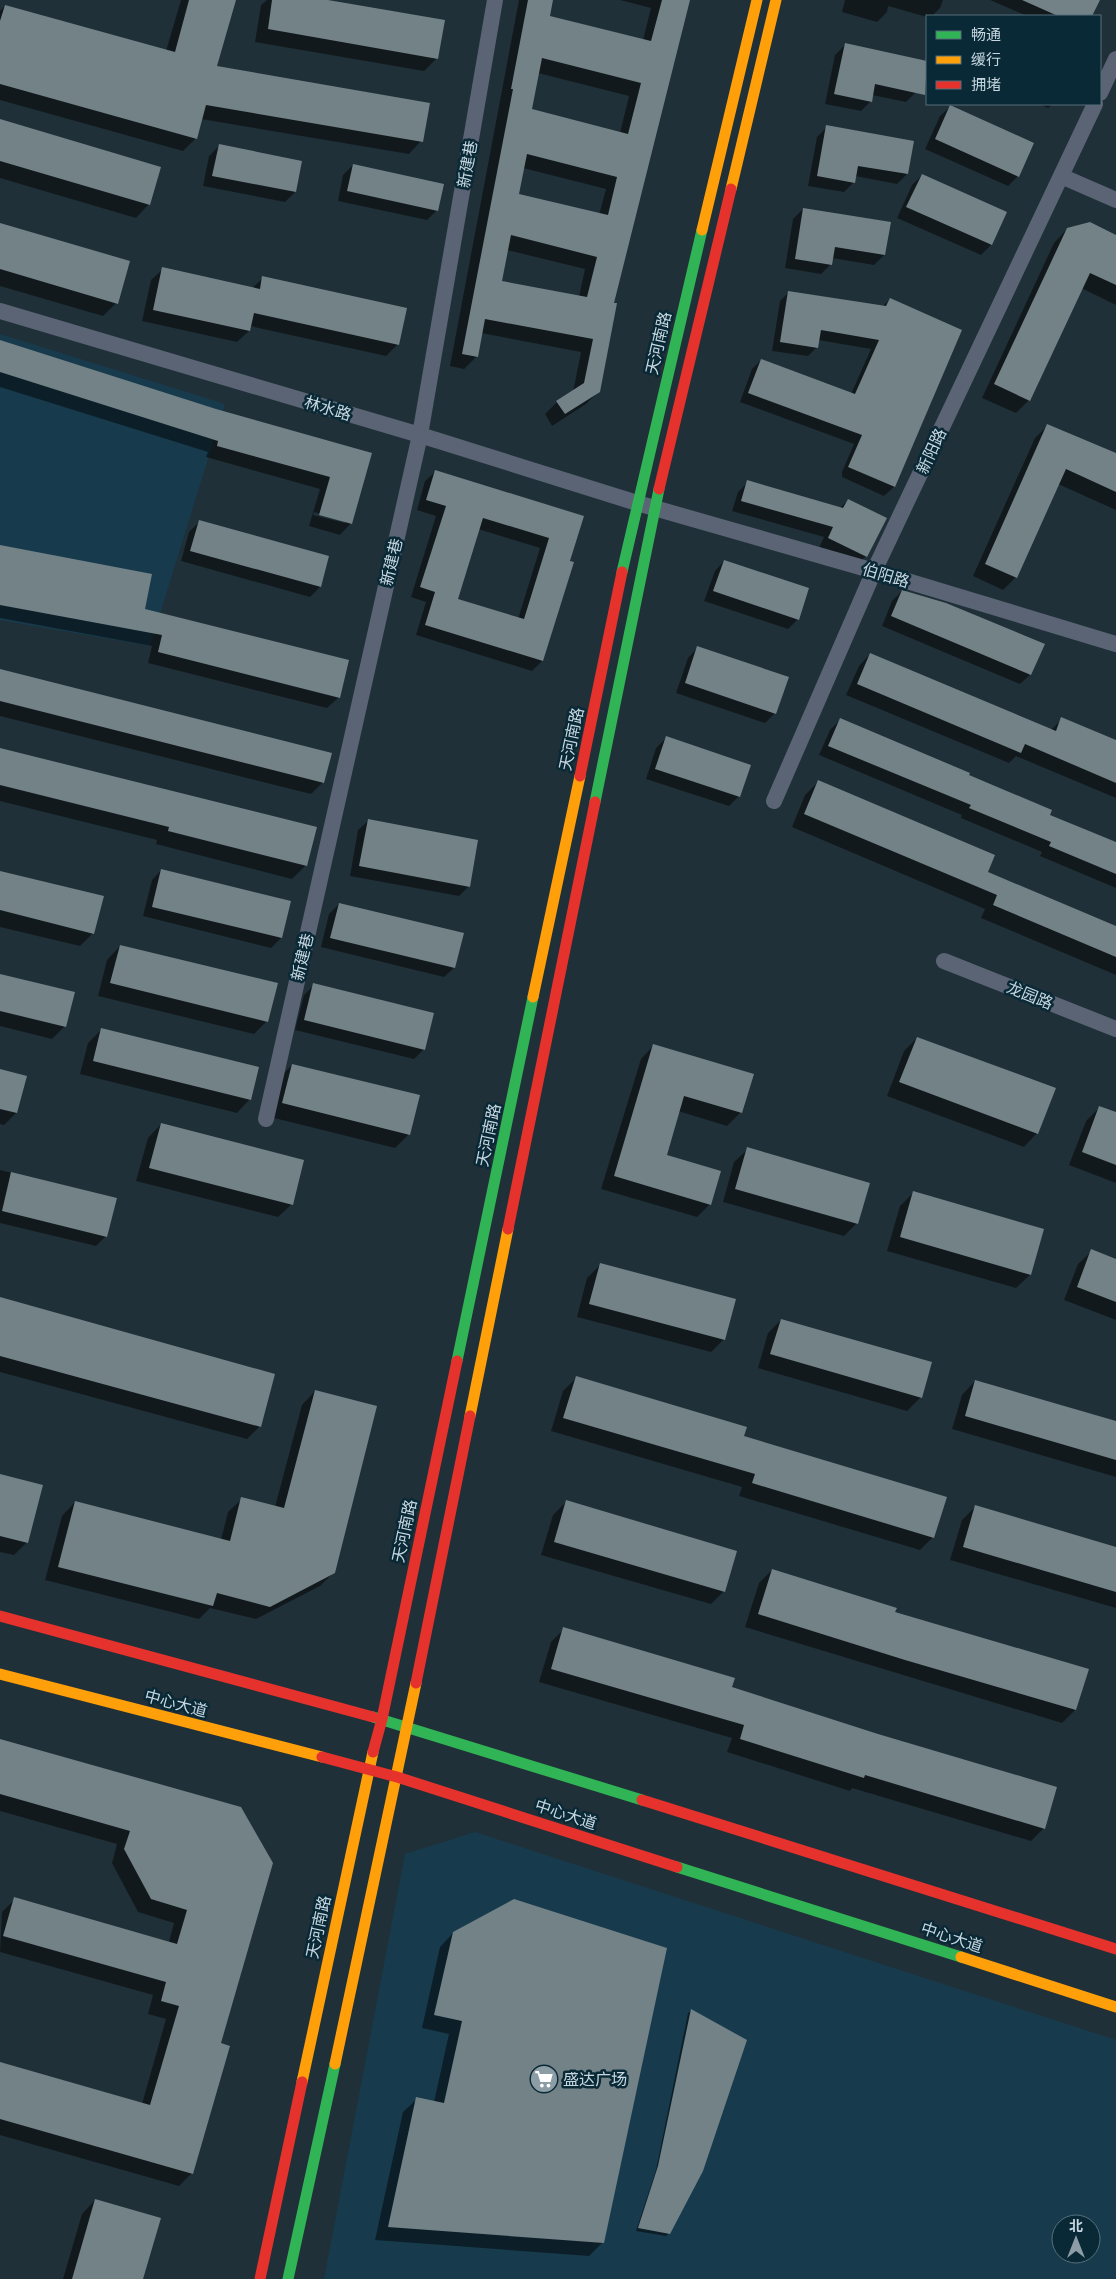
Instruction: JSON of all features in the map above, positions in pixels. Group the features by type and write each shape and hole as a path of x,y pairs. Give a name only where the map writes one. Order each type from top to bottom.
{"main road":[{"name":"天河南路","path":"260,2279 368,1770 382,1719 637,503 757,0"},
{"path":"288,2279 397,1777 655,508 776,0"},
{"path":"0,1616 407,1726 1116,1949"},
{"name":"中心大道","path":"0,1674 397,1777 1116,2007"}],"street":[{"name":"新建巷","path":"266,1119 420,435 495,0"},
{"path":"1101,91 1116,59"},
{"name":"新阳路","path":"774,801 874,571 1095,105"},
{"path":"1061,176 1116,200"},
{"name":"林水路","path":"0,311 420,435 655,508"},
{"name":"伯阳路","path":"655,508 874,571 1116,644"},
{"name":"龙园路","path":"944,961 1116,1029"}],"shaded area":[{"path":"0,334 225,404 150,646 0,620"},
{"path":"475,1832 1116,2040 1116,2279 324,2279 405,1854"}],"building":[{"path":"189,0 236,0 217,66 430,103 423,142 206,105 197,139 0,84 0,21 5,5 175,52"},
{"path":"272,0 328,0 445,20 438,59 268,29"},
{"path":"528,0 553,0 550,16 651,41 662,0 690,0 614,303 617,303 600,392 565,414 556,401 584,383 593,339 485,319 478,357 462,354 513,89 511,89","holes":["542,58 641,83 628,134 532,109","527,154 617,177 608,215 519,194","511,235 597,257 587,297 502,281"]},
{"path":"1022,0 1100,0 1092,15 1056,15"},
{"path":"845,43 926,61 925,95 875,84 872,102 834,94"},
{"path":"950,105 1034,143 1019,177 935,139"},
{"path":"0,119 161,167 150,205 0,161"},
{"path":"826,125 914,141 908,174 858,166 855,183 817,176"},
{"path":"219,144 302,161 296,192 212,176"},
{"path":"353,164 444,184 438,211 347,191"},
{"path":"922,174 1007,212 992,245 906,207"},
{"path":"803,208 891,222 885,255 835,247 832,265 795,259"},
{"path":"1090,222 1116,235 1116,285 1090,273 1030,401 994,384 1067,228"},
{"path":"0,223 130,261 118,304 0,269"},
{"path":"162,267 260,289 262,276 407,308 399,345 254,313 250,331 153,310"},
{"path":"788,291 886,306 890,298 962,330 895,487 848,467 862,435 748,393 761,359 855,394 879,340 821,330 818,348 780,342"},
{"path":"0,340 216,409 372,453 352,524 319,515 330,477 217,446 218,441 0,372"},
{"path":"1047,424 1116,453 1116,492 1066,469 1017,578 985,564"},
{"path":"435,470 584,516 570,561 574,562 543,661 425,625 435,592 420,587 446,506 426,500","holes":["483,518 549,538 524,619 458,599"]},
{"path":"747,480 843,508 848,499 887,518 867,557 828,538 833,527 741,501"},
{"path":"199,520 329,556 321,587 190,551"},
{"path":"0,545 152,574 145,609 349,660 340,698 158,652 162,635 0,605"},
{"path":"724,560 809,588 799,620 713,591"},
{"path":"902,590 946,603 1045,644 1031,675 891,616"},
{"path":"697,646 789,677 776,714 685,683"},
{"path":"870,653 1056,731 1061,717 1116,740 1116,783 1025,744 1021,753 857,684"},
{"path":"0,669 332,753 324,783 0,701"},
{"path":"840,718 970,773 969,775 1052,810 1050,815 1116,842 1116,874 1049,846 1051,842 969,808 971,805 828,746"},
{"path":"666,736 751,765 740,797 655,769"},
{"path":"0,748 317,827 307,866 168,831 169,827 0,785"},
{"path":"818,780 995,855 988,872 1116,926 1116,957 993,905 997,895 804,814"},
{"path":"368,819 478,840 470,887 359,866"},
{"path":"161,869 291,901 282,938 152,907"},
{"path":"0,871 104,896 94,934 0,910"},
{"path":"339,903 464,933 455,968 330,938"},
{"path":"120,945 278,983 268,1022 110,983"},
{"path":"0,974 75,992 66,1027 0,1011"},
{"path":"313,983 434,1013 425,1050 304,1020"},
{"path":"101,1028 259,1067 251,1100 93,1061"},
{"path":"917,1037 1056,1088 1038,1134 899,1082"},
{"path":"653,1044 754,1074 742,1113 684,1096 667,1155 721,1171 711,1205 614,1176"},
{"path":"292,1064 420,1095 410,1135 282,1103"},
{"path":"0,1069 27,1076 17,1113 0,1109"},
{"path":"1099,1106 1116,1112 1116,1165 1082,1152"},
{"path":"161,1123 304,1160 293,1205 149,1168"},
{"path":"747,1147 870,1183 858,1224 735,1189"},
{"path":"11,1172 117,1198 107,1237 2,1211"},
{"path":"913,1191 1044,1229 1031,1275 900,1237"},
{"path":"1091,1249 1116,1259 1116,1302 1077,1287"},
{"path":"600,1263 736,1299 725,1340 589,1304"},
{"path":"0,1297 275,1374 261,1427 0,1356"},
{"path":"781,1319 932,1362 922,1398 770,1354"},
{"path":"576,1376 747,1427 744,1436 947,1497 934,1538 752,1483 755,1474 563,1418"},
{"path":"975,1380 1116,1421 1116,1460 965,1416"},
{"path":"315,1390 377,1406 335,1573 270,1607 217,1593 213,1606 58,1567 75,1501 230,1541 241,1497 284,1508"},
{"path":"0,1474 43,1485 28,1543 0,1536"},
{"path":"566,1500 737,1551 725,1592 554,1542"},
{"path":"975,1505 1116,1547 1116,1592 963,1547"},
{"path":"772,1569 897,1608 895,1612 1089,1669 1076,1710 905,1660 758,1614"},
{"path":"563,1627 735,1678 732,1687 878,1734 1057,1787 1045,1829 865,1775 864,1778 740,1739 744,1725 551,1669"},
{"path":"0,1739 241,1807 273,1863 221,2043 230,2046 193,2174 0,2119 0,2062 150,2105 179,2006 161,2001 166,1982 3,1936 14,1897 177,1944 187,1910 151,1899 124,1849 130,1831 0,1794"},
{"name":"盛达广场","path":"514,1899 667,1948 604,2243 388,2227 416,2097 444,2103 462,2021 434,2015 453,1932"},
{"path":"691,2009 747,2040 703,2171 670,2234 638,2228 658,2166"},
{"path":"95,2199 161,2218 143,2279 72,2279"}],"traffic: fast":[{"path":"622,572 702,230"},
{"path":"595,802 659,489"},
{"path":"457,1361 533,997"},
{"path":"373,1717 642,1800"},
{"path":"677,1867 961,1957"},
{"path":"288,2279 335,2064"}],"traffic: slow":[{"path":"702,230 757,0"},
{"path":"731,189 776,0"},
{"path":"533,997 580,776"},
{"path":"470,1416 508,1229"},
{"path":"0,1674 322,1757"},
{"path":"335,2064 416,1683"},
{"path":"302,2082 373,1752"},
{"path":"961,1957 1116,2007"}],"traffic: jam":[{"path":"659,489 731,189"},
{"path":"580,776 622,572"},
{"path":"508,1229 595,802"},
{"path":"373,1752 382,1719 457,1361"},
{"path":"416,1683 470,1416"},
{"path":"0,1616 373,1717"},
{"path":"322,1757 397,1777 677,1867"},
{"path":"642,1800 1116,1949"},
{"path":"260,2279 302,2082"}],"place":[{"name":"盛达广场","path":"544,2079"}]}
